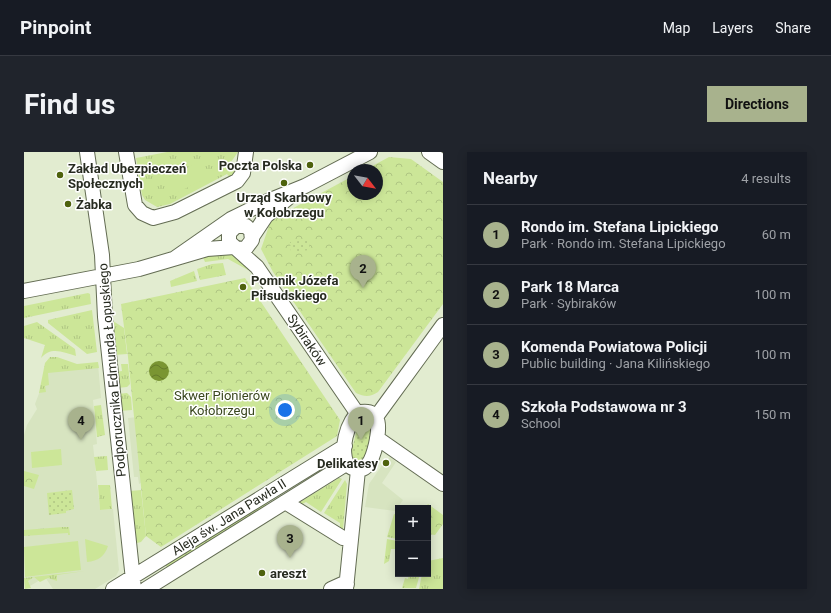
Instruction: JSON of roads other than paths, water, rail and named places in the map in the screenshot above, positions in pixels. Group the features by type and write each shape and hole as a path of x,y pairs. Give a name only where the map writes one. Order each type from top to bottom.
{"street":[{"name":"Podporucznika Edmunda Łopuskiego","path":"87,152 102,250 100,276 133,583"},
{"path":"126,152 135,205 142,213 153,218 175,212 236,181 243,173 246,152"},
{"path":"175,258 228,221 305,186 370,152"},
{"path":"429,152 443,162"},
{"path":"175,258 207,249 246,248 271,211 305,186"},
{"path":"24,291 162,263 237,228 290,192"},
{"path":"237,228 251,231 252,239"},
{"path":"235,248 228,239 237,228"},
{"name":"Sybiraków","path":"252,239 257,267"},
{"name":"Sybiraków","path":"235,248 257,267 357,413"},
{"path":"331,589 342,584 347,586 351,539 352,467 343,455 350,421 357,413 368,412 376,417 443,326"},
{"name":"Aleja św. Jana Pawła II","path":"146,589 285,502 352,467 366,467 372,461 377,438 379,427 376,417"},
{"path":"377,438 443,484"},
{"name":"Aleja św. Jana Pawła II","path":"113,589 133,583 345,446"},
{"path":"285,502 343,538 351,539"}],"water":[{"path":"159,361 166,364 169,371 166,378 159,381 152,378 149,371 152,364"}],"place":[{"name":"Poczta Polska","path":"310,165"},
{"name":"Zakład Ubezpieczeń Społecznych","path":"60,175"},
{"name":"Urząd Skarbowy w Kołobrzegu","path":"284,183"},
{"name":"Żabka","path":"68,204"},
{"name":"Pomnik Józefa Piłsudskiego","path":"243,287"},
{"name":"Park 18 Marca","path":"363,288"},
{"name":"Szkoła Podstawowa nr 3","path":"81,440"},
{"name":"Rondo im. Stefana Lipickiego","path":"361,440"},
{"name":"Delikatesy","path":"386,463"},
{"name":"Komenda Powiatowa Policji","path":"290,558"},
{"name":"areszt","path":"262,573"}],"park label":[{"name":"Skwer Pionierów Kołobrzegu","path":"222,402"}]}
